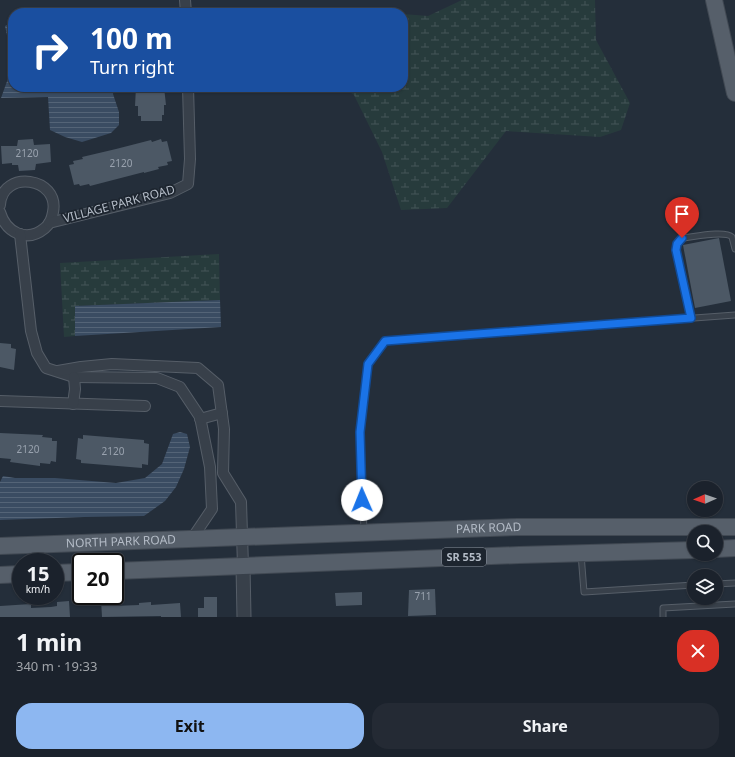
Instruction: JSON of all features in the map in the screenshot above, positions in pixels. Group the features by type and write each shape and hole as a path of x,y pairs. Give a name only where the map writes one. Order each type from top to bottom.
{"main road":[{"path":"714,0 735,93"},
{"name":"PARK ROAD","path":"242,538 518,527 735,527"},
{"name":"NORTH PARK ROAD","path":"0,546 242,538"},
{"path":"723,549 735,548"},
{"name":"SR 553","path":"124,571 687,550"},
{"path":"0,575 12,574"}],"street":[{"name":"VILLAGE PARK ROAD","path":"49,222 170,193 188,184 190,159 188,92"},
{"name":"VILLAGE PARK ROAD","path":"1,200 10,187 17,183 26,181 35,182 43,186 49,192 53,201 54,210 52,218 40,232 32,235 20,234"},
{"path":"0,212 2,220 7,227 20,234 31,331 37,354 46,368 74,377 162,379 180,387 200,419 210,467 212,509 191,540"},
{"path":"57,372 81,367 112,364 162,365 198,368 218,386 224,429 223,473 241,502 244,617"},
{"path":"162,365 162,379"},
{"path":"73,404 75,389 74,377"},
{"path":"0,401 145,406"},
{"path":"200,419 222,413"},
{"path":"210,474 223,473"}],"lane":[{"path":"691,318 676,250 678,241 682,238 718,234 730,235 732,237 735,249"},
{"path":"364,533 360,432 368,364 385,341 735,314"},
{"path":"581,553 584,592 687,585"},
{"path":"723,584 735,583"},
{"path":"663,617 663,608 735,604"}],"green space":[{"path":"462,0 595,0 596,40 630,103 621,130 600,137 506,131 447,208 401,210 382,152 354,95 350,92 408,92 408,14 428,16"},
{"path":"219,254 220,300 75,306 75,336 64,337 60,263"}],"water":[{"path":"8,24 8,40 5,26"},
{"path":"8,79 8,92 113,92 119,112 119,125 111,133 82,142 65,137 50,130 48,97 1,98"},
{"path":"220,300 221,327 75,336 75,306"},
{"path":"180,432 187,434 190,447 184,469 176,487 165,501 144,516 0,520 0,482 3,476 15,478 55,478 116,483 145,478 162,464 173,434"}],"building":[{"path":"136,92 165,92 166,105 164,105 164,115 162,115 162,121 141,121 141,116 138,116 138,106 135,106"},
{"path":"33,139 34,145 50,144 51,162 36,164 35,170 19,171 18,165 12,165 12,163 2,164 1,146 17,146 18,140"},
{"path":"161,139 162,142 167,141 172,161 167,162 168,165 158,167 159,169 90,186 89,184 80,186 79,184 74,185 69,165 74,164 73,161 83,159 82,157 151,140 152,142"},
{"path":"719,238 731,301 695,308 683,245"},
{"path":"0,343 11,344 11,348 16,349 14,370 0,367"},
{"path":"0,433 43,435 42,437 52,438 52,441 57,441 56,462 51,461 50,464 40,463 40,466 10,462 11,459 0,458"},
{"path":"83,435 144,440 144,443 149,444 148,465 142,464 142,468 81,463 81,460 76,459 78,438 83,439"},
{"path":"435,589 436,615 408,616 409,590"},
{"path":"362,592 362,605 336,606 335,593"},
{"path":"204,597 217,597 217,617 198,617 198,608 204,608"},
{"path":"64,601 69,601 70,617 0,617 0,606 31,605 31,608 51,607 64,605"},
{"path":"151,602 151,605 180,603 181,617 102,617 101,605 139,605 139,603"}],"route":[{"path":"362,500 360,432 368,364 385,341 691,318 676,250 678,241 682,238"}]}
